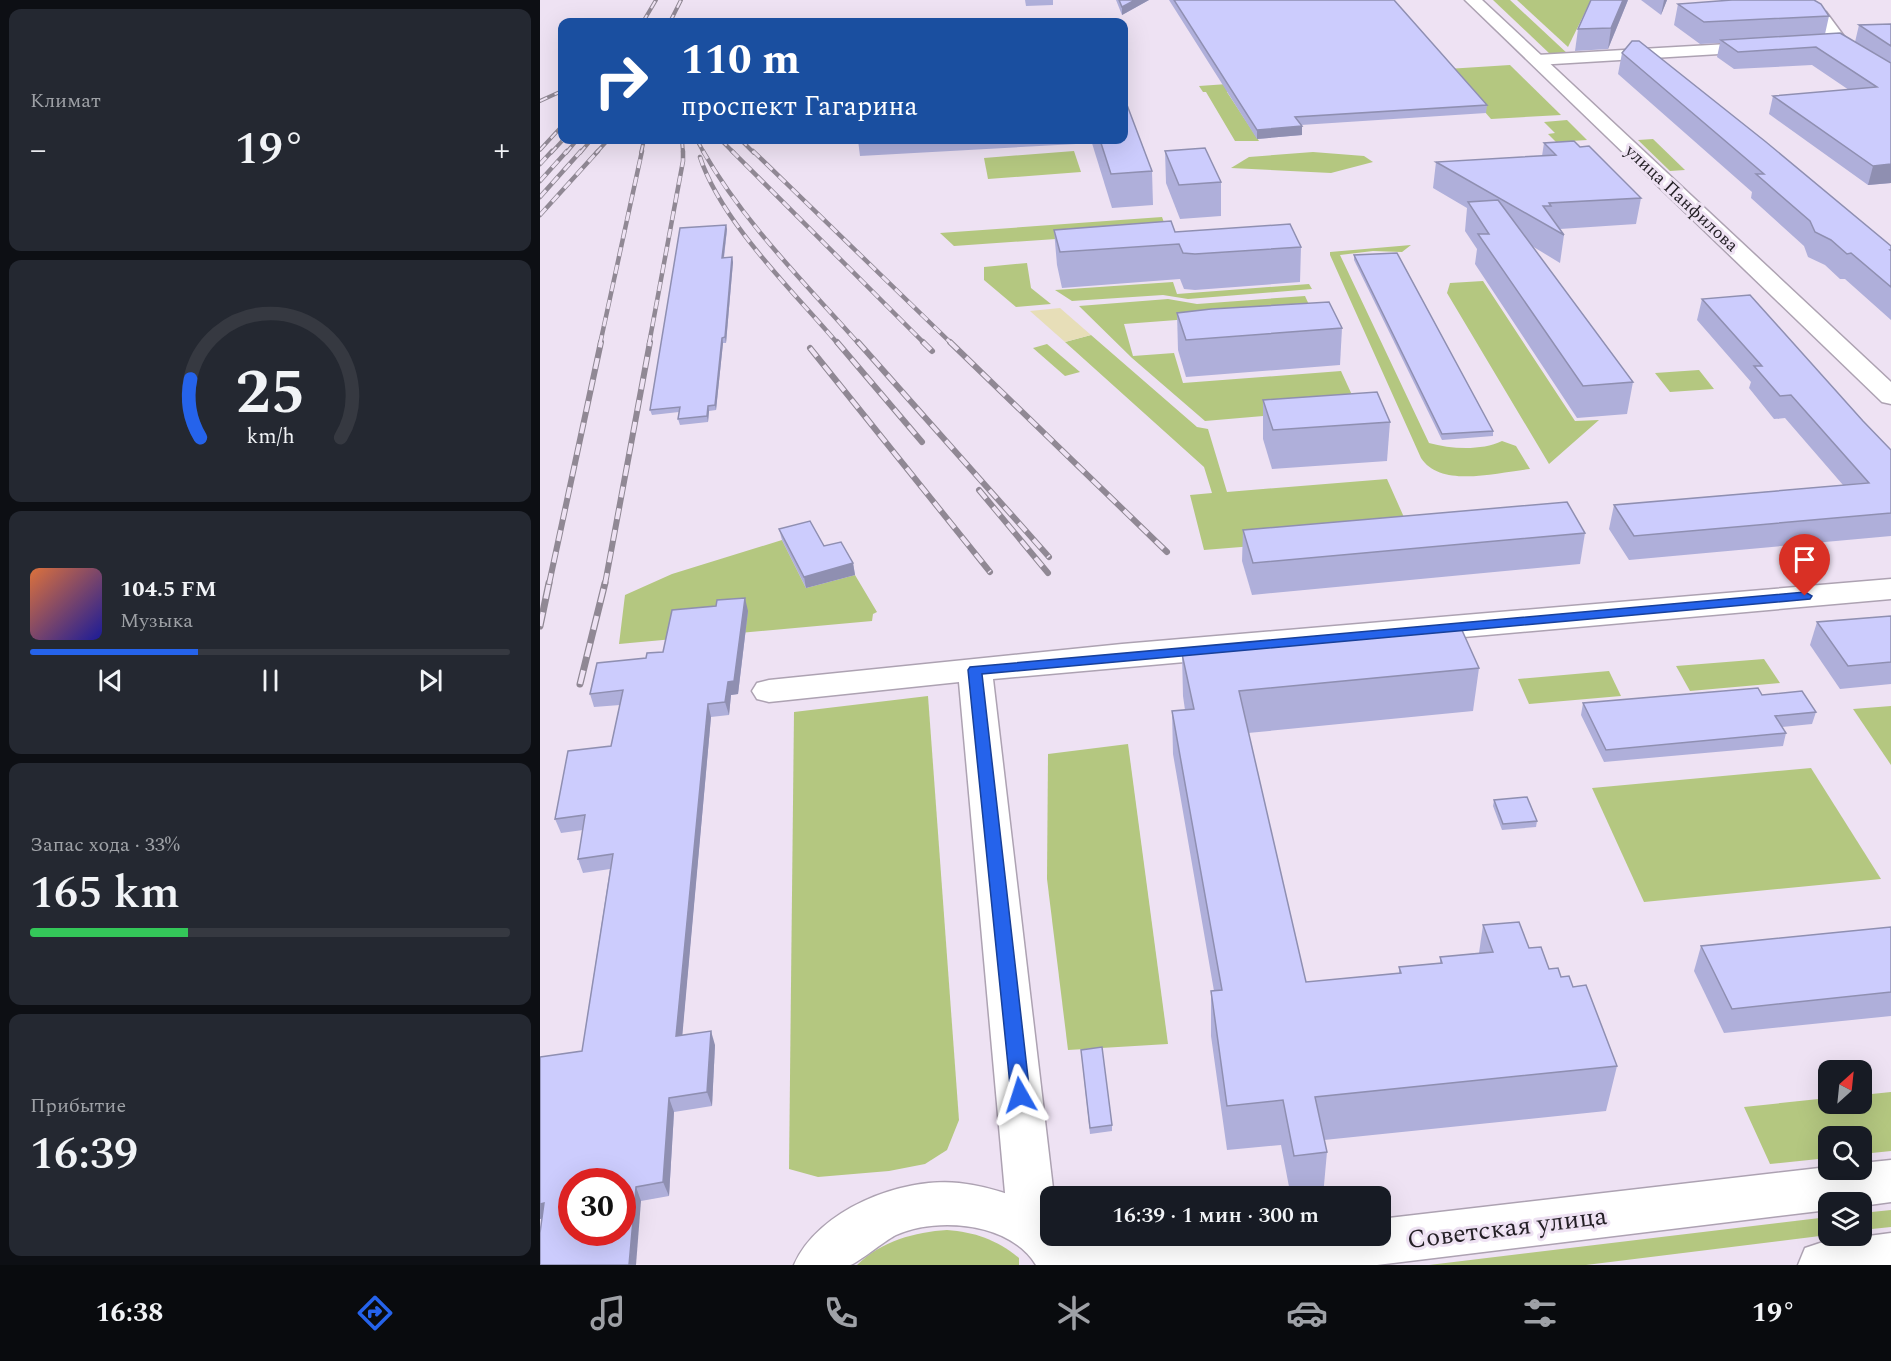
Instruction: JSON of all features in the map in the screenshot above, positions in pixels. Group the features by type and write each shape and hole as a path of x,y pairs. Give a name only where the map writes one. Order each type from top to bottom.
{"street":[{"name":"улица Панфилова","path":"1473,0 1891,396"},
{"path":"1820,15 1840,43 1891,76"},
{"path":"1817,44 1840,43"},
{"path":"1537,60 1783,46"},
{"path":"769,691 975,670 1891,589"},
{"path":"975,670 1042,1186"},
{"name":"Советская улица","path":"1391,1241 1891,1181"},
{"name":"Советская улица","path":"819,1265 830,1252 870,1223 910,1207 930,1204 991,1209 1040,1239"},
{"name":"Советская улица","path":"1057,1246 1103,1257 1148,1263 1202,1263 1345,1246"},
{"path":"1823,1265 1891,1256"}],"green space":[{"path":"1493,0 1510,0 1569,55 1550,54"},
{"path":"1517,0 1591,0 1568,47"},
{"path":"1510,65 1561,115 1491,119 1447,69"},
{"path":"1256,82 1227,92 1259,141 1235,141 1206,92 1203,92 1199,86"},
{"path":"1567,120 1587,140 1556,142 1548,134 1555,133 1544,122"},
{"path":"1653,139 1685,170 1670,171 1638,140"},
{"path":"1074,151 1081,172 988,179 984,158"},
{"path":"1313,152 1364,156 1373,162 1331,173 1231,168 1249,157"},
{"path":"1162,217 1169,236 1056,239 954,246 940,233"},
{"path":"1411,245 1402,252 1373,251 1340,255 1429,443 1466,448 1502,441 1516,446 1530,469 1487,475 1456,476 1430,467 1421,458 1330,255 1330,252"},
{"path":"1027,263 1031,288 1051,304 1016,307 984,280 984,267"},
{"path":"1483,281 1575,421 1599,420 1549,464 1447,293 1450,283"},
{"path":"1173,282 1177,294 1309,284 1312,289 1188,299 1163,295 1072,301 1055,290"},
{"path":"1305,296 1316,320 1283,312 1124,324 1133,356 1174,353 1183,383 1341,371 1358,408 1205,421 1132,358 1079,306 1168,299 1197,304"},
{"path":"1091,335 1197,427 1208,429 1227,492 1387,479 1411,533 1204,550 1190,495 1212,493 1204,467 1065,342"},
{"path":"1047,344 1080,372 1065,376 1033,348"},
{"path":"1699,370 1714,389 1670,392 1655,373"},
{"path":"782,540 806,588 855,575 877,612 873,614 872,621 619,644 625,595 672,574"},
{"path":"1764,659 1780,683 1690,691 1676,666"},
{"path":"1609,671 1621,696 1529,704 1518,679"},
{"path":"928,696 959,1120 947,1150 925,1164 889,1171 818,1177 789,1169 794,712"},
{"path":"1891,706 1891,765 1853,709"},
{"path":"1128,744 1168,1044 1068,1050 1047,879 1048,754"},
{"path":"1811,768 1881,879 1644,902 1592,788"},
{"path":"1891,1092 1891,1151 1872,1153 1872,1126 1818,1126 1818,1159 1770,1164 1744,1107 1818,1099 1818,1114 1872,1114 1872,1094"},
{"path":"1891,1210 1891,1227 1872,1229 1872,1212"},
{"path":"1818,1218 1818,1236 1586,1265 1429,1265"},
{"path":"947,1230 976,1235 994,1242 1019,1258 1019,1265 857,1265 877,1250 899,1239"}],"sand":[{"path":"1060,308 1091,335 1065,342 1030,311"}],"building":[{"path":"1119,0 1135,0 1122,7"},
{"path":"1174,0 1394,0 1487,105 1295,117 1302,126 1257,130"},
{"path":"1591,0 1623,0 1611,28 1578,29"},
{"path":"1732,0 1814,0 1821,4 1829,16 1704,22 1678,4"},
{"path":"1891,24 1891,46 1859,25"},
{"path":"1840,33 1891,63 1891,164 1873,166 1773,96 1877,87 1816,47 1738,52 1721,40"},
{"path":"1632,41 1639,41 1891,246 1891,287 1851,253 1847,254 1831,240 1815,232 1810,221 1756,174 1764,174 1622,53"},
{"path":"1128,108 1152,171 1111,174 1101,144 1128,144"},
{"path":"1574,141 1580,147 1589,146 1641,198 1549,203 1551,206 1543,206 1564,235 1436,162 1556,155 1544,143"},
{"path":"1205,148 1221,182 1179,185 1165,151"},
{"path":"1498,200 1633,382 1583,386 1478,234 1489,234 1468,202"},
{"path":"1171,221 1175,232 1290,224 1301,247 1195,254 1183,253 1179,244 1060,252 1054,230"},
{"path":"726,225 722,258 732,257 725,337 722,338 715,405 708,406 707,416 678,419 680,407 650,410 680,228"},
{"path":"1397,253 1493,431 1442,434 1354,255"},
{"path":"1750,295 1891,450 1891,513 1634,536 1614,505 1869,483 1791,395 1780,396 1754,366 1762,366 1702,299"},
{"path":"1329,302 1342,328 1186,340 1177,313 1211,309"},
{"path":"1377,392 1390,422 1273,430 1263,400"},
{"path":"1567,502 1585,533 1253,563 1243,530"},
{"path":"810,521 824,546 841,542 853,563 804,577 779,529"},
{"path":"745,598 734,681 728,682 725,702 708,704 676,1036 711,1031 707,1092 669,1098 663,1182 636,1187 636,1168 558,1168 558,1246 631,1246 629,1265 540,1265 540,1233 544,1203 540,1204 540,1057 582,1051 613,854 578,859 585,815 555,819 568,751 611,746 623,690 590,694 597,663 646,658 647,653 663,652 672,610 716,606 717,600"},
{"path":"1891,616 1891,662 1848,666 1817,622"},
{"path":"1461,628 1479,668 1239,691 1306,982 1401,973 1399,967 1442,963 1440,957 1493,952 1483,925 1519,922 1529,948 1541,947 1549,969 1558,968 1561,977 1569,976 1573,987 1586,985 1617,1066 1315,1097 1327,1152 1294,1156 1283,1100 1227,1106 1211,991 1222,990 1172,711 1194,709 1182,654"},
{"path":"1758,688 1762,695 1802,691 1816,712 1775,716 1786,733 1606,750 1583,703"},
{"path":"1527,797 1537,821 1503,824 1494,800"},
{"path":"1891,927 1891,992 1732,1009 1701,946"},
{"path":"1102,1047 1112,1125 1090,1128 1081,1050"}],"railway":[{"path":"645,18 656,0"},
{"path":"672,18 681,0"},
{"path":"540,101 558,93"},
{"path":"540,150 558,130"},
{"path":"551,153 559,144"},
{"path":"566,153 574,144"},
{"path":"580,153 588,144"},
{"path":"596,153 604,144"},
{"path":"641,153 643,144"},
{"path":"682,144 683,153"},
{"path":"699,144 704,153"},
{"path":"725,144 932,351"},
{"path":"745,144 754,153"},
{"path":"540,164 552,151"},
{"path":"540,181 567,151"},
{"path":"540,197 581,151"},
{"path":"540,215 598,151"},
{"path":"600,344 642,151"},
{"path":"703,151 756,228 859,344"},
{"path":"753,151 952,344"},
{"path":"649,344 683,153"},
{"path":"700,157 710,182 741,231 838,344"},
{"path":"549,584 601,342"},
{"path":"605,584 650,342"},
{"path":"837,342 922,442"},
{"path":"858,342 1049,557"},
{"path":"950,342 1167,552"},
{"path":"810,348 990,572"},
{"path":"979,490 1048,573"},
{"path":"540,626 549,583"},
{"path":"580,684 605,583"}],"route":[{"path":"1020,1095 975,670 1122,655 1805,596"}]}
